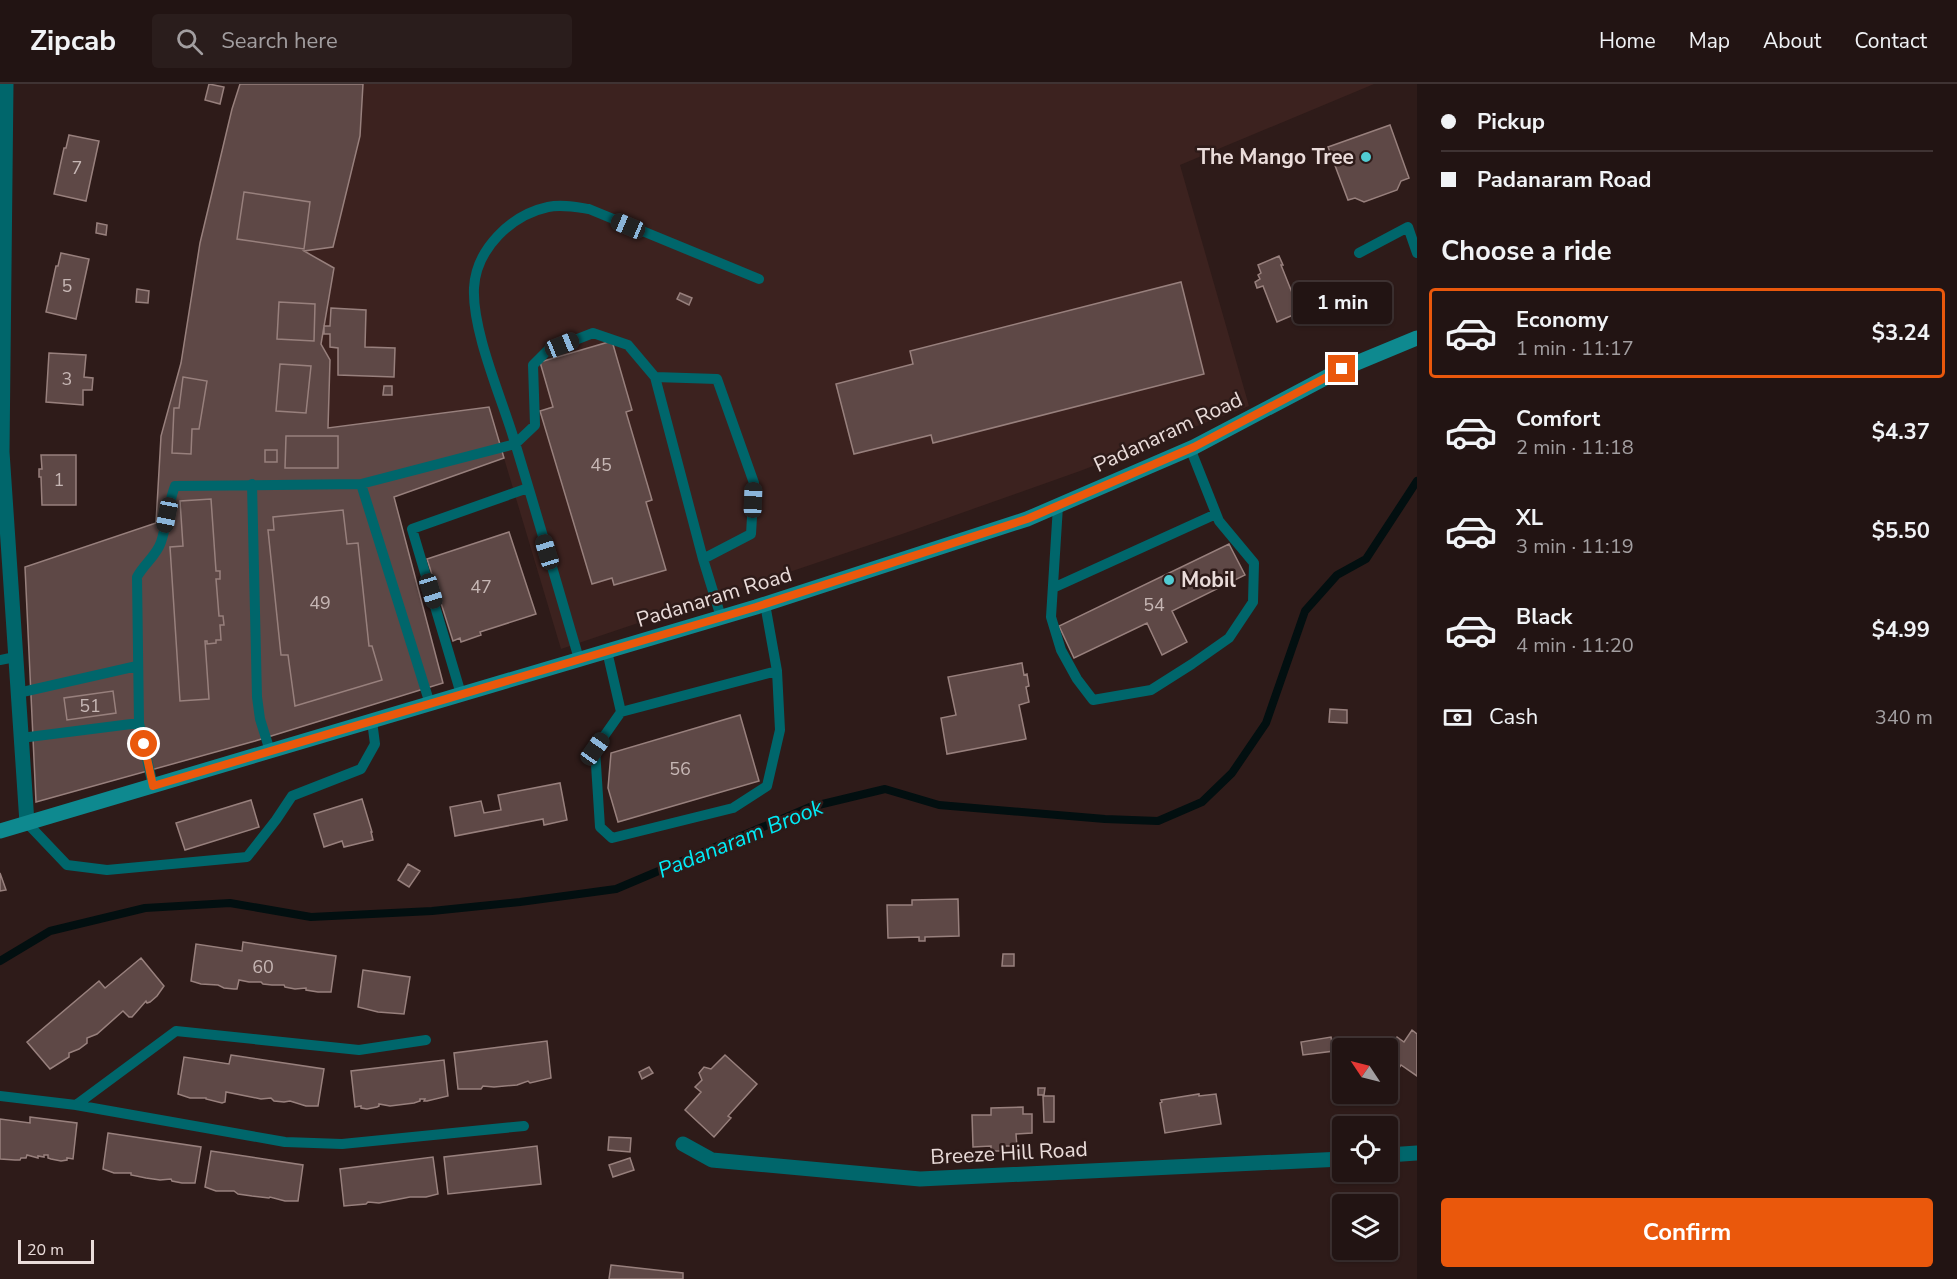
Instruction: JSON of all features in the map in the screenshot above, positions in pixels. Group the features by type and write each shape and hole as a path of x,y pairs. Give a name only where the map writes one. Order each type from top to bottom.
{"main road":[{"name":"Padanaram Road","path":"0,831 765,604 1027,519 1190,448 1342,369 1417,338"}],"street":[{"path":"6,84 1,452 8,659 18,693 27,823"},
{"name":"Breeze Hill Road","path":"683,1144 712,1160 920,1179 1332,1159"},
{"path":"1398,1154 1417,1153"}],"lane":[{"path":"579,659 484,347 474,306 477,270 484,253 509,226 527,213 551,206 589,209 759,279"},
{"path":"1359,253 1408,227 1417,254"},
{"path":"153,786 139,723 137,577 161,544 175,486 361,484 515,444 535,425 533,365 547,351 593,333 628,345 655,377 703,559 721,617"},
{"path":"655,377 717,379 753,483 751,534 703,559"},
{"path":"1058,506 1051,617 1061,650 1077,679 1093,700 1151,690 1229,638 1253,602 1254,563 1219,521 1190,448"},
{"path":"252,484 257,697 260,719 270,751"},
{"path":"361,484 430,704"},
{"path":"461,694 412,529 528,488"},
{"path":"1053,588 1216,514"},
{"path":"765,604 777,671 780,730 767,786 733,808 612,838 600,827 595,749 621,712 777,671"},
{"path":"607,651 621,712"},
{"path":"18,693 137,666"},
{"path":"27,823 67,865 107,870 247,856 292,796 361,769 375,744 372,721"},
{"path":"21,738 139,723"},
{"path":"76,1105 177,1031 359,1050 426,1040"},
{"path":"0,1096 76,1105 285,1142 342,1144 525,1126"}],"shaded area":[{"path":"363,84 1374,84 1180,165 1249,406 1080,471 905,533 561,649 489,408 328,428 330,360 321,344 334,269 304,251 333,246 360,136"}],"building":[{"path":"209,84 224,87 220,104 205,100"},
{"path":"240,84 363,84 360,136 333,247 304,251 334,268 321,344 330,360 328,428 489,407 504,458 394,497 443,683 255,741 36,802 25,567 156,523 161,436 181,363 200,243"},
{"path":"1390,125 1409,178 1401,181 1397,190 1364,202 1355,198 1348,200 1328,147"},
{"path":"69,135 99,141 86,201 54,194"},
{"path":"244,192 310,202 304,249 237,239"},
{"path":"97,223 107,225 106,235 96,233"},
{"path":"61,253 89,259 76,319 46,312"},
{"path":"1279,256 1293,295 1300,292 1307,309 1277,322 1263,286 1257,288 1255,282 1260,279 1258,275 1261,273 1258,265"},
{"path":"1181,282 1204,374 933,443 931,435 854,454 836,384 913,364 910,351"},
{"path":"137,289 149,291 148,303 136,302"},
{"path":"680,293 692,298 689,305 677,299"},
{"path":"279,302 315,304 314,341 277,339"},
{"path":"331,308 366,310 365,347 395,348 394,377 338,375 338,348 330,347 330,334 324,334 324,326 330,326"},
{"path":"612,341 632,410 626,412 652,500 646,502 666,570 614,585 612,578 592,584 540,411 553,407 540,362"},
{"path":"49,353 86,355 84,377 93,378 92,390 83,390 83,405 46,402"},
{"path":"280,364 311,366 306,413 276,411"},
{"path":"183,377 207,381 199,429 192,429 191,454 172,453 174,408 179,408"},
{"path":"384,386 392,386 392,395 383,395"},
{"path":"286,436 338,436 338,468 285,468"},
{"path":"265,450 277,450 277,462 265,462"},
{"path":"41,455 76,455 76,505 42,505 41,477 39,477 39,469 42,469"},
{"path":"211,499 216,571 220,571 220,579 216,579 219,616 223,616 224,625 220,625 221,640 207,644 205,641 209,699 180,701 170,547 183,546 180,501"},
{"path":"343,510 347,544 358,543 369,646 372,646 382,680 295,706 288,655 281,655 268,530 274,530 273,517"},
{"path":"509,532 536,614 480,632 481,635 461,642 460,638 453,641 427,559"},
{"path":"1229,544 1245,575 1172,611 1187,642 1162,655 1147,623 1074,658 1059,626"},
{"path":"1022,663 1029,686 1026,687 1029,702 1019,705 1026,739 947,754 941,718 956,715 948,677"},
{"path":"113,691 116,713 67,720 64,698"},
{"path":"1330,709 1347,710 1347,723 1329,722"},
{"path":"740,715 759,781 618,822 608,788 611,753"},
{"path":"560,783 567,820 544,825 543,819 455,836 450,807 481,801 484,813 501,810 498,795"},
{"path":"362,799 373,840 344,847 342,841 324,847 314,814"},
{"path":"251,800 259,827 185,850 176,823"},
{"path":"408,864 420,871 409,887 398,880"},
{"path":"0,873 6,890 0,891"},
{"path":"958,899 959,936 925,937 925,941 919,941 919,937 888,938 887,905 912,905 912,900"},
{"path":"243,942 336,956 331,992 239,980 237,989 191,981 196,944 242,951"},
{"path":"1003,954 1014,954 1014,966 1002,966"},
{"path":"141,958 164,986 157,996 150,1002 146,1001 132,1017 123,1011 97,1034 87,1038 87,1043 69,1053 69,1057 50,1069 27,1042 99,981 105,988"},
{"path":"363,970 410,977 404,1014 378,1012 358,1007"},
{"path":"1412,1030 1417,1034 1417,1076 1401,1065 1398,1070 1396,1038 1397,1037 1404,1042"},
{"path":"1331,1037 1332,1051 1303,1055 1301,1042"},
{"path":"547,1041 551,1078 517,1085 458,1089 454,1053"},
{"path":"231,1055 324,1069 318,1106 306,1106 290,1101 274,1101 271,1098 261,1099 226,1092 225,1102 222,1103 178,1094 184,1057 229,1064"},
{"path":"725,1055 757,1084 728,1116 731,1118 714,1137 685,1110 701,1092 695,1087 702,1080 699,1073 704,1067 711,1069"},
{"path":"444,1060 448,1096 427,1101 420,1099 414,1103 390,1106 379,1104 377,1107 367,1109 361,1106 355,1107 351,1071"},
{"path":"649,1067 653,1073 642,1079 639,1072"},
{"path":"1038,1088 1045,1088 1044,1095 1038,1095"},
{"path":"1199,1094 1199,1096 1216,1094 1221,1124 1165,1133 1161,1100"},
{"path":"1043,1096 1054,1096 1054,1122 1044,1122"},
{"path":"1023,1107 1023,1114 1032,1114 1032,1133 1016,1134 1017,1146 1001,1146 1001,1151 991,1151 991,1146 973,1147 972,1115 991,1115 991,1108"},
{"path":"30,1117 77,1123 73,1159 67,1158 61,1161 48,1158 48,1155 38,1156 38,1158 27,1155 26,1158 20,1160 0,1159 0,1119 30,1123"},
{"path":"108,1133 201,1147 195,1183 146,1178 131,1175 131,1173 114,1173 103,1169"},
{"path":"609,1137 631,1138 630,1152 608,1150"},
{"path":"537,1146 541,1184 448,1194 444,1157"},
{"path":"211,1151 303,1165 298,1201 238,1194 234,1191 216,1191 205,1187"},
{"path":"433,1157 438,1194 344,1206 340,1169"},
{"path":"630,1158 634,1170 613,1177 609,1165"},
{"path":"611,1265 683,1273 683,1279 609,1279"}],"waterway":[{"name":"Padanaram Brook","path":"0,961 50,931 145,908 230,903 311,917 432,911 616,889 810,807 885,789 939,805 1105,819 1158,821 1202,802 1232,773 1266,723 1305,611 1337,575 1366,559 1417,481"}],"place":[{"name":"The Mango Tree","path":"1366,157"},
{"name":"Mobil","path":"1169,580"}],"route":[{"path":"144,744 153,786 765,604 1027,519 1194,447 1342,369"}]}
